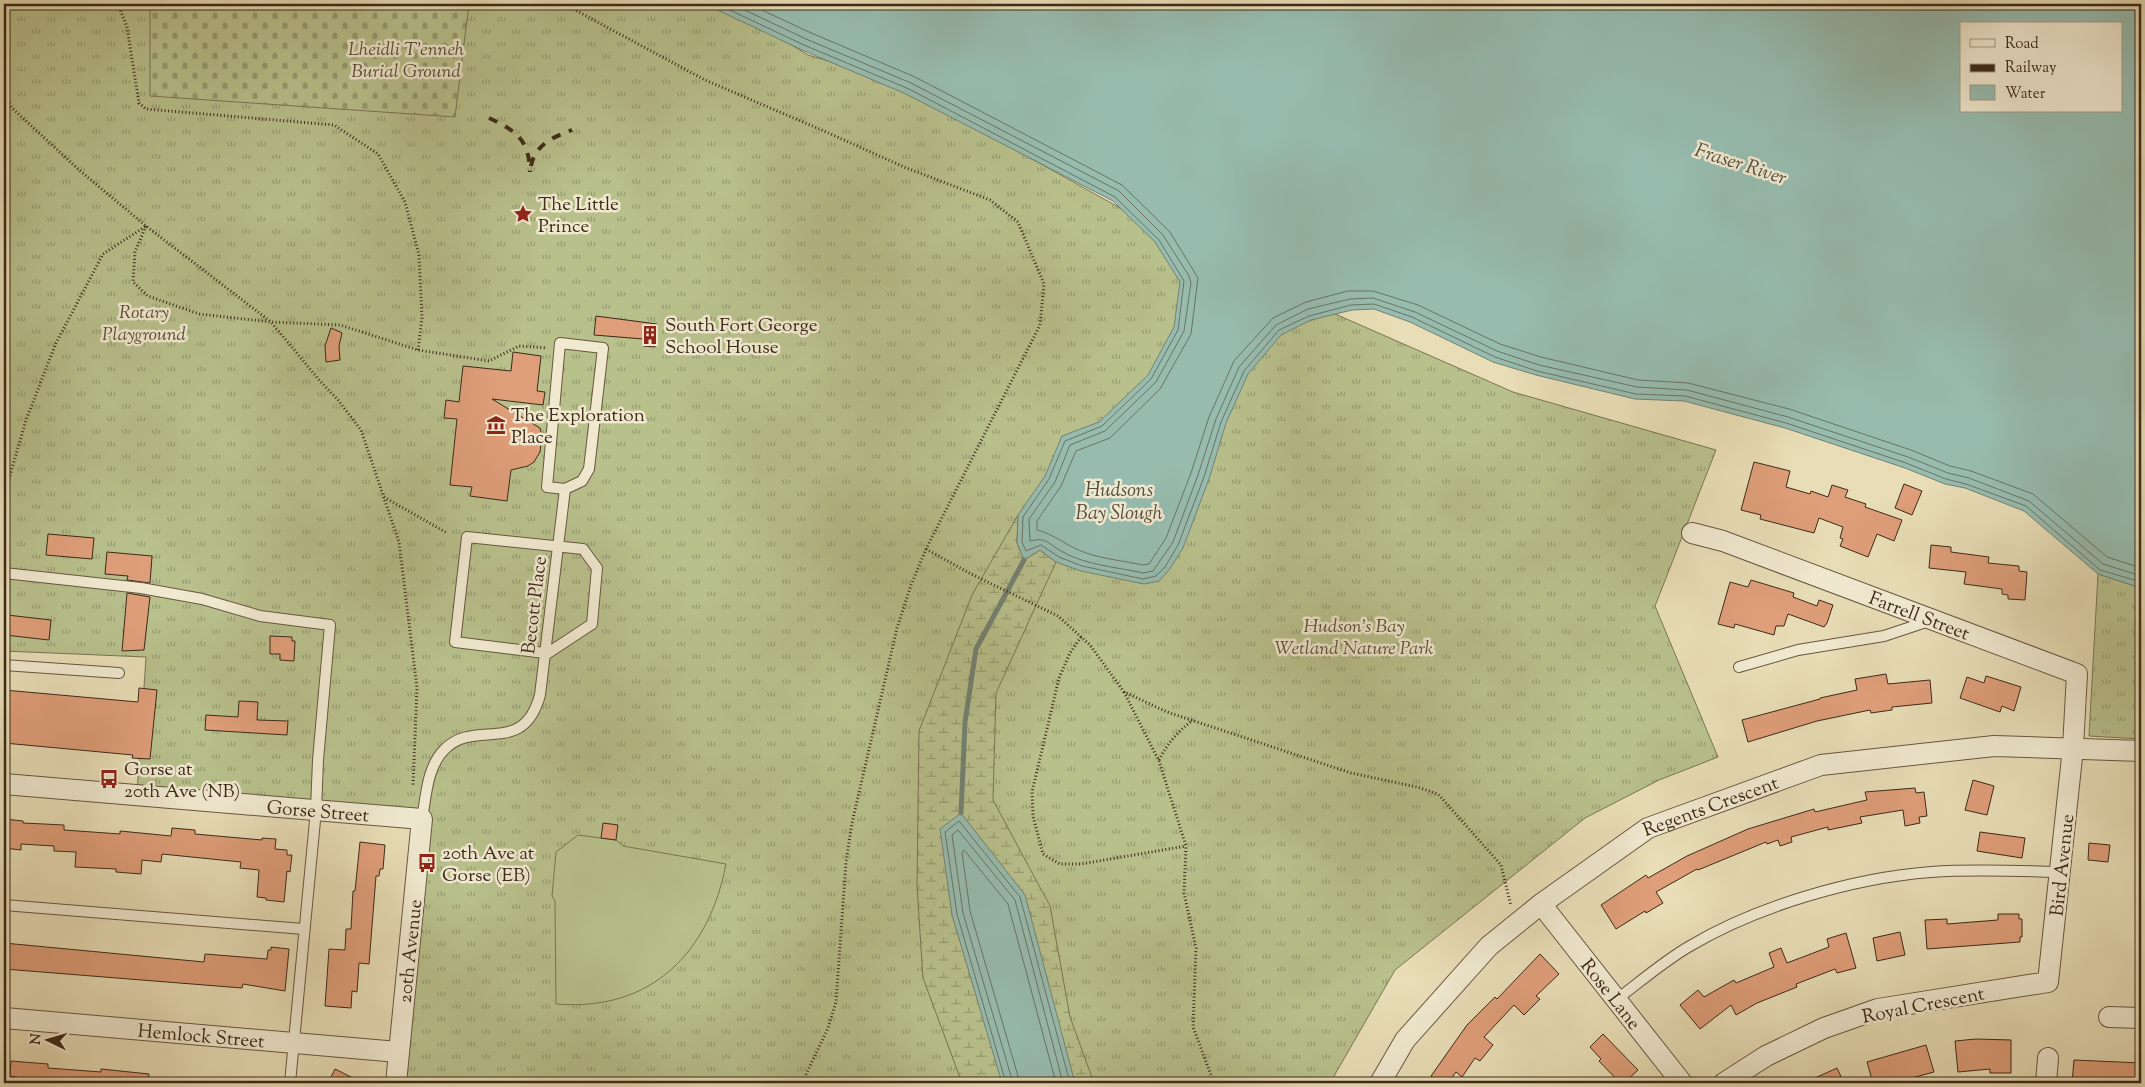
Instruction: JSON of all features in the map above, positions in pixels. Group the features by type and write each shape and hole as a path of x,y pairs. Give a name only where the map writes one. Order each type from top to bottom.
{"street":[{"name":"Farrell Street","path":"1692,533 1723,541 2077,674 2073,748"},
{"name":"Regents Crescent","path":"1380,1083 1405,1040 1489,946 1541,904 1648,828 1821,765 1994,746 2141,751"},
{"name":"Bird Avenue","path":"2048,982 2073,748"},
{"name":"Gorse Street","path":"4,784 422,819"},
{"name":"20th Avenue","path":"396,1083 422,819"},
{"name":"Rose Lane","path":"1541,904 1682,1083"},
{"name":"Royal Crescent","path":"1724,1083 1766,1056 1824,1028 1878,1009 2048,982"},
{"path":"2108,1017 2141,1018"},
{"name":"Hemlock Street","path":"4,1018 398,1052"},
{"path":"2046,1083 2048,1058"}],"lane":[{"path":"560,343 603,348 589,469 582,481 565,489 547,487 560,343"},
{"name":"Becott Place","path":"422,819 428,781 435,763 444,750 457,740 514,731 526,723 535,712 540,695 565,489"},
{"path":"467,537 583,549 597,568 592,624 545,654 455,642 467,537"},
{"path":"4,573 141,588 202,599 260,616 330,625 318,760 316,810 290,1083"},
{"path":"1739,667 1798,650 1884,636 1932,620"},
{"path":"4,665 119,673"},
{"path":"1616,1000 1689,946 1733,923 1771,907 1892,877 1931,872 1989,870 2060,872"},
{"path":"4,904 304,929"}],"path":[{"path":"118,4 128,26 139,103 146,109 334,125 378,154 406,202 419,255 422,318 418,350"},
{"path":"564,4 705,80 824,130 904,168 990,200 1018,222 1044,284 1040,325 926,549 911,585 897,628 852,823 843,892 836,1002 828,1028 802,1083"},
{"path":"4,94 12,108 78,169 146,226 271,322 338,400 361,430 399,542 417,688 413,788"},
{"path":"146,226 136,252 133,282 148,296 199,314 271,322 340,325 418,350 489,361 519,346 548,348"},
{"path":"4,496 26,420 56,343 94,270 103,254 146,226"},
{"path":"384,497 447,533"},
{"path":"926,549 971,574 1058,616 1090,645 1124,692 1159,761 1186,846 1184,893 1196,948 1193,1027 1214,1083"},
{"path":"1080,636 1059,678 1032,792 1033,816 1043,854 1060,864 1081,864 1186,846"},
{"path":"1124,692 1167,712 1351,773 1417,787 1438,794 1501,865 1512,911 1520,922"},
{"path":"1159,761 1167,744 1179,730 1194,720"}],"green space":[{"path":"4,4 725,4 808,55 886,78 1221,264 1513,392 1716,450 1655,606 1718,757 1659,780 1585,818 1395,970 1330,1083 391,1083 414,810 137,793 146,657 4,651"},
{"name":"Lheidli T'enneh Burial Ground","path":"150,4 469,4 455,117 150,96"},
{"path":"1018,515 1017,543 1024,560 1040,550 1056,562 996,693 993,800 1050,906 1070,1017 1094,1083 962,1083 923,978 917,887 919,731 972,595"},
{"path":"2098,574 2141,588 2141,739 2089,736"},
{"path":"578,835 616,840 623,846 726,864 718,896 706,925 690,950 670,970 647,987 620,998 590,1004 556,1004 555,901 552,896 556,852"}],"water":[{"name":"Fraser River","path":"705,4 2141,4 2141,588 2098,574 2024,511 1965,488 1945,484 1905,468 1785,428 1684,401 1635,399 1536,375 1493,362 1410,322 1374,309 1352,310 1311,320 1281,335 1248,374 1226,423 1209,479 1183,548 1169,570 1159,581 1144,584 1081,571 1056,562 1040,550 1024,560 1017,543 1018,515 1045,476 1062,436 1099,422 1148,375 1174,327 1180,282 1155,242 1113,201 906,94 802,50"},
{"path":"961,813 1025,895 1075,1083 1002,1083 952,915 940,829"}],"building":[{"path":"596,316 657,324 655,347 643,346 643,339 594,335"},
{"path":"331,328 342,333 339,346 340,360 326,362 325,346"},
{"name":"The Exploration Place","path":"513,352 541,356 537,391 545,392 543,405 492,399 540,428 542,436 540,452 534,462 528,466 511,470 507,501 470,496 472,487 450,485 457,419 444,418 446,400 459,402 463,366 511,371"},
{"path":"1754,462 1790,471 1786,487 1810,494 1811,491 1828,497 1832,485 1848,490 1845,497 1866,504 1865,507 1902,520 1894,541 1877,534 1868,557 1840,546 1843,539 1840,538 1843,527 1819,518 1814,533 1760,519 1761,515 1741,510"},
{"path":"1904,484 1922,491 1912,515 1895,508"},
{"path":"48,534 94,538 92,559 46,555"},
{"path":"1931,545 1951,547 1951,552 1989,557 1988,563 2019,566 2019,571 2027,572 2025,600 2008,599 2008,595 2002,594 2002,589 1964,584 1966,572 1929,568"},
{"path":"107,552 152,556 150,583 127,580 128,576 105,574"},
{"path":"1751,580 1794,593 1793,597 1817,606 1819,600 1833,605 1827,623 1824,627 1788,614 1784,626 1776,626 1774,635 1735,624 1734,628 1718,624 1730,582 1748,587"},
{"path":"127,593 150,597 144,650 122,651"},
{"path":"7,615 51,620 49,640 5,635"},
{"path":"270,636 292,637 292,641 295,641 294,661 280,660 280,654 270,654"},
{"path":"1886,674 1888,684 1930,680 1932,703 1892,707 1892,710 1871,713 1870,710 1817,721 1748,742 1742,720 1820,698 1857,690 1855,679"},
{"path":"1986,676 2021,687 2014,711 2002,706 2000,712 1960,698 1967,677 1984,683"},
{"path":"139,688 157,690 150,759 132,758 133,755 4,743 4,690 138,702"},
{"path":"239,701 258,702 257,720 288,721 287,735 205,730 206,715 238,717"},
{"path":"1973,780 1994,786 1987,815 1965,810"},
{"path":"1915,788 1916,793 1924,792 1927,816 1919,817 1920,823 1905,826 1903,810 1860,817 1862,823 1828,830 1828,827 1791,837 1792,842 1780,846 1778,840 1767,844 1766,842 1697,869 1656,892 1663,903 1646,913 1645,911 1616,929 1601,905 1646,875 1648,878 1687,856 1748,829 1814,809 1815,812 1867,800 1865,792"},
{"path":"4,819 23,821 23,823 64,825 64,830 120,834 120,831 171,836 172,828 195,830 195,834 262,840 262,838 276,839 275,849 287,850 287,855 292,855 290,872 287,871 284,902 257,897 259,870 240,868 241,862 162,854 161,862 142,860 141,874 116,872 116,869 75,867 76,852 54,851 54,846 21,844 21,850 4,848"},
{"path":"603,823 618,825 616,840 601,838"},
{"path":"1980,832 2025,838 2022,858 1977,851"},
{"path":"360,842 385,845 383,869 380,869 379,876 376,876 369,964 359,963 357,992 352,991 351,1008 325,1006 329,949 345,950 346,929 351,929 353,891 355,891"},
{"path":"2089,843 2110,845 2108,862 2088,860"},
{"path":"1998,914 2019,914 2019,919 2022,919 2022,937 2020,937 2020,942 1927,949 1925,920 1947,919 1947,924 1998,920"},
{"path":"1900,932 1905,955 1877,961 1873,938"},
{"path":"1846,933 1856,968 1837,973 1835,969 1796,984 1797,987 1757,1003 1736,1015 1731,1005 1700,1029 1680,1005 1698,990 1704,997 1734,980 1736,983 1774,967 1769,953 1781,948 1787,963 1829,947 1827,939"},
{"path":"4,943 204,962 205,954 267,959 268,950 271,950 271,947 289,949 285,991 243,984 242,988 4,969"},
{"path":"1540,954 1559,974 1536,996 1540,999 1524,1015 1514,1005 1484,1037 1493,1045 1480,1061 1475,1058 1462,1077 1456,1072 1448,1083 1441,1083 1431,1076 1467,1025 1495,997 1497,999"},
{"path":"1603,1034 1638,1070 1624,1083 1620,1083 1599,1061 1601,1059 1590,1047"},
{"path":"1976,1039 2011,1040 2011,1073 1990,1073 1990,1069 1958,1072 1955,1041"},
{"path":"1926,1045 1934,1072 1893,1083 1873,1083 1867,1062"},
{"path":"2074,1060 2141,1063 2141,1083 2072,1083"},
{"path":"11,1061 48,1064 48,1068 101,1072 101,1069 149,1074 148,1083 21,1083 22,1078 10,1076"},
{"path":"1837,1068 1844,1083 1804,1083"},
{"path":"335,1069 363,1083 328,1083"}],"waterway":[{"name":"Hudsons Bay Slough","path":"961,813 965,722 976,649 1024,560"}],"railway":[{"path":"489,118 507,127 520,138 527,152 530,172"},
{"path":"531,166 536,152 541,147 552,139 572,130"}],"place":[{"name":"The Little Prince","path":"523,214"},
{"name":"South Fort George School House","path":"650,335"},
{"name":"The Exploration Place","path":"496,425"},
{"name":"Gorse at 20th Ave (NB)","path":"109,779"},
{"name":"20th Ave at Gorse (EB)","path":"427,863"}],"park label":[{"name":"Rotary Playground","path":"144,322"},
{"name":"Hudson's Bay Wetland Nature Park","path":"1354,636"}]}
